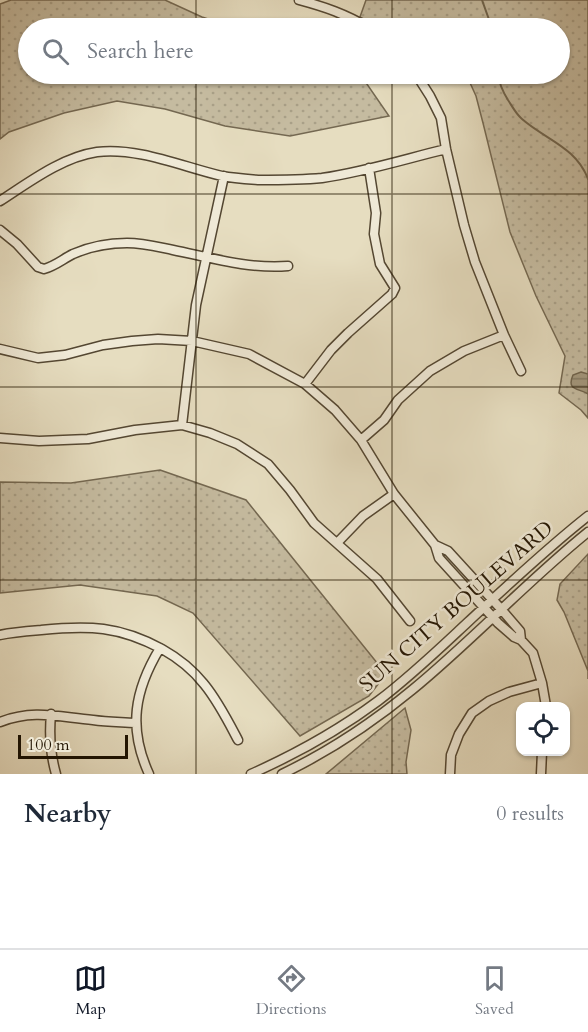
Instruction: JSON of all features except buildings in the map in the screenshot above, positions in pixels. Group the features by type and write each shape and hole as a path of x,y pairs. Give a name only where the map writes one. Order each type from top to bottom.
{"street":[{"path":"299,0 328,3 353,18"},
{"path":"422,84 441,118 464,225 475,262 521,371"},
{"path":"0,201 42,174 75,158 97,152 128,152 224,176 256,180 286,180 322,177 369,168 447,149"},
{"path":"305,384 331,350 392,294 395,288 380,264 374,234 376,213 369,168"},
{"path":"182,425 196,305 224,176"},
{"path":"0,230 17,244 38,267 44,270 81,251 128,243 146,244 247,266 267,268 288,266"},
{"path":"361,440 384,420 398,400 430,371 464,351 504,335"},
{"path":"0,349 38,358 65,355 103,345 132,341 158,339 192,341 249,354 305,384 335,410 361,440 394,495 435,545 439,558 488,612 533,653 545,702"},
{"path":"0,438 39,441 88,439 135,430 182,425 237,444 268,464 314,523 377,579 410,621"},
{"path":"337,543 363,516 394,495"},
{"name":"SUN CITY BOULEVARD","path":"282,774 328,749 386,711 427,677 542,554 588,516"},
{"name":"SUN CITY BOULEVARD","path":"251,774 321,738 379,700 588,532"},
{"path":"435,545 448,551 497,604 520,632 521,640"},
{"path":"0,635 69,627 91,627 129,634 146,640 174,656 203,683 238,740"},
{"path":"149,774 137,740 135,723 141,686 160,648"},
{"path":"450,774 451,755 459,734 472,713 508,692 542,683"},
{"path":"0,722 27,715 51,714 94,721 135,723"},
{"path":"51,714 49,737 56,774"},
{"path":"541,774 542,756"}],"shaded area":[{"path":"11,0 165,0 205,18 18,18 18,84 367,84 389,116 290,136 225,126 165,109 117,101 64,113 9,132 0,139 0,4"},
{"path":"366,0 588,0 588,418 559,393 565,356 536,296 510,232 476,96 471,84 570,84 570,18 360,17"},
{"path":"581,372 588,374 588,394 574,388 571,384 573,375"},
{"path":"160,470 246,500 386,674 369,696 300,736 193,613 157,596 80,585 0,593 0,482 71,483"},
{"path":"588,554 588,671 557,600 560,584"},
{"path":"405,708 411,730 406,762 407,774 326,774"}],"waterway":[{"path":"482,0 488,18"},
{"path":"500,84 518,115 568,151 583,168 588,179"}]}
